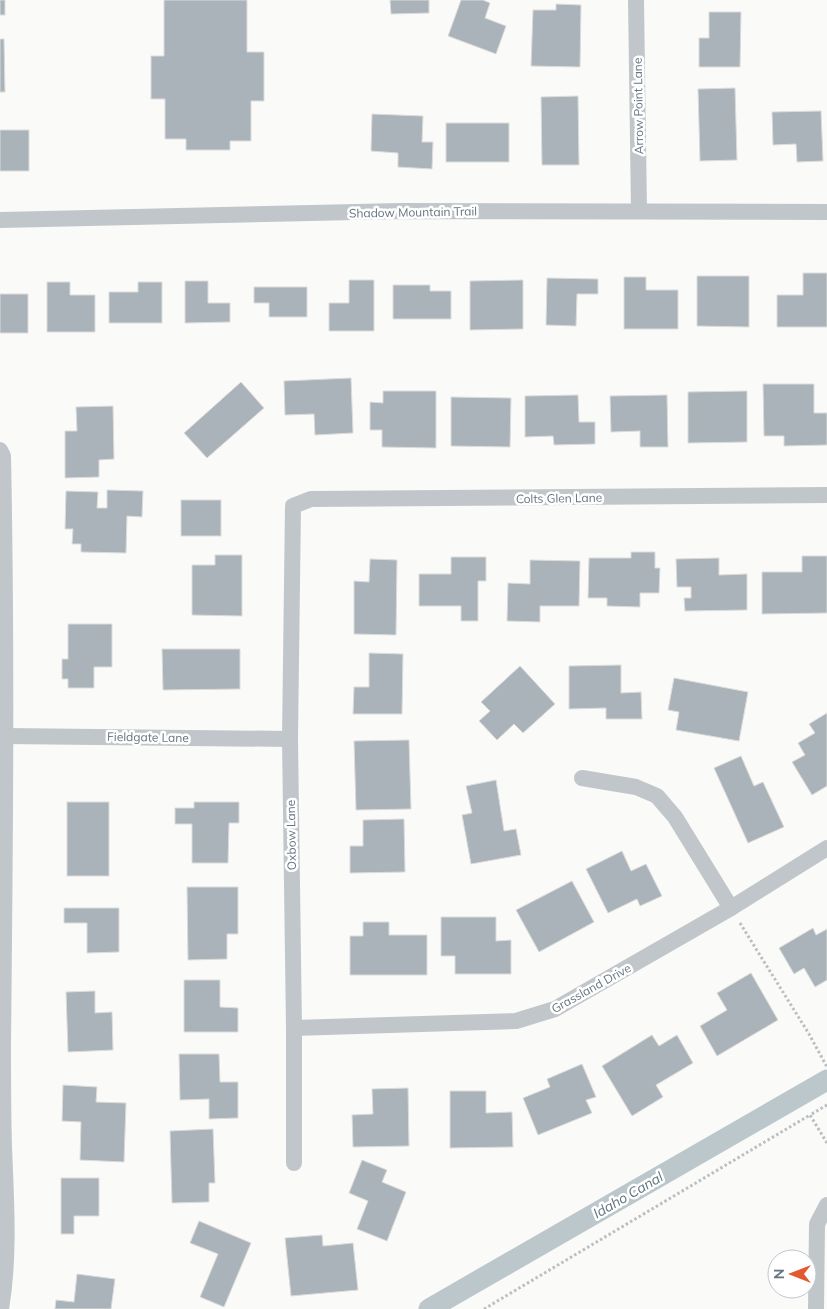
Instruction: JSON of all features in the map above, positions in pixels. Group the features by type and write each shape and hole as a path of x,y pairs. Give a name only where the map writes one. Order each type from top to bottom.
{"street":[{"name":"Arrow Point Lane","path":"636,0 639,211"},
{"name":"Shadow Mountain Trail","path":"0,220 401,211 827,212"},
{"path":"0,450 3,456 5,736 2,1112 7,1216 5,1287 1,1309"},
{"name":"Colts Glen Lane","path":"293,506 311,499 827,495"},
{"name":"Oxbow Lane","path":"293,506 290,739 294,1163"},
{"name":"Fieldgate Lane","path":"5,736 290,739"},
{"path":"582,778 636,787 658,796 675,818 731,908"},
{"name":"Grassland Drive","path":"294,1028 516,1021 554,1009 731,908 827,848"},
{"path":"816,1309 817,1224 827,1205"}],"path":[{"path":"731,908 810,1034 827,1066"},
{"path":"484,1309 827,1105"},
{"path":"810,1115 827,1143"}],"building":[{"path":"0,0 5,0 5,15 0,15"},
{"path":"164,0 247,0 247,52 264,52 264,101 251,101 251,141 230,141 230,150 186,150 186,139 165,139 165,99 151,99 151,56 164,56"},
{"path":"390,0 429,0 429,13 391,14"},
{"path":"461,0 483,0 490,3 485,18 506,26 496,54 448,36"},
{"path":"556,4 581,5 580,67 531,66 533,10 556,10"},
{"path":"709,12 741,12 740,67 699,67 699,38 709,38"},
{"path":"0,39 4,39 5,92 0,92"},
{"path":"735,88 737,160 700,161 698,89"},
{"path":"578,96 579,165 542,165 541,97"},
{"path":"821,111 823,161 797,162 796,144 773,145 772,112"},
{"path":"372,114 423,116 422,142 433,142 432,169 398,167 398,153 371,151"},
{"path":"446,123 509,123 509,162 446,162"},
{"path":"0,130 29,130 29,171 0,171"},
{"path":"803,273 827,273 827,327 777,327 777,295 803,295"},
{"path":"697,276 749,276 749,327 697,326"},
{"path":"624,277 646,277 646,290 678,290 678,329 624,329"},
{"path":"547,278 598,279 598,294 577,294 576,326 546,325"},
{"path":"349,280 374,280 374,331 329,331 329,303 349,303"},
{"path":"523,280 523,329 470,330 470,281"},
{"path":"185,281 208,281 208,303 230,303 230,322 185,323"},
{"path":"47,282 70,282 70,295 95,295 95,332 47,332"},
{"path":"138,282 162,282 162,323 109,323 109,292 138,292"},
{"path":"393,285 430,285 430,291 451,291 451,319 393,319"},
{"path":"254,287 307,287 307,317 269,317 269,303 254,303"},
{"path":"0,294 28,294 28,333 0,333"},
{"path":"351,378 353,433 315,435 314,414 285,415 284,381"},
{"path":"241,382 264,408 207,458 184,433"},
{"path":"763,384 814,384 814,413 827,413 827,445 784,446 784,436 764,436"},
{"path":"383,391 436,391 436,448 382,447 382,430 370,430 370,402 383,403"},
{"path":"747,391 747,442 688,443 688,392"},
{"path":"578,395 579,422 595,422 595,444 554,445 553,436 525,437 525,396"},
{"path":"667,395 668,447 640,447 640,431 611,432 610,396"},
{"path":"451,397 511,398 510,447 451,446"},
{"path":"113,406 114,459 99,460 99,477 65,478 65,431 77,431 76,407"},
{"path":"107,490 143,491 142,517 127,516 126,553 81,552 81,544 72,544 73,529 65,529 66,491 98,492 97,508 107,508"},
{"path":"181,500 221,500 221,536 181,536"},
{"path":"631,552 655,552 655,568 660,568 659,593 640,593 640,607 607,606 607,598 588,598 589,558 631,558"},
{"path":"215,555 242,555 242,616 192,615 192,565 215,565"},
{"path":"802,556 827,556 827,613 762,614 762,572 802,572"},
{"path":"451,557 486,557 486,581 478,581 478,621 461,621 461,606 419,606 419,574 451,574"},
{"path":"719,558 719,575 747,574 747,610 685,611 684,598 691,598 691,587 677,587 676,559"},
{"path":"370,559 397,560 396,635 354,634 354,581 369,582"},
{"path":"530,560 580,561 579,606 540,606 540,622 507,621 508,583 530,584"},
{"path":"68,624 112,624 112,667 94,667 94,688 68,688 68,679 62,679 62,659 68,659"},
{"path":"162,649 240,649 240,689 163,690"},
{"path":"369,653 403,654 402,714 353,714 354,687 369,687"},
{"path":"621,665 621,693 641,692 642,719 606,719 606,708 569,709 569,666"},
{"path":"520,666 555,704 523,733 514,724 497,740 479,721 490,711 481,702"},
{"path":"674,678 748,692 739,741 676,730 679,712 668,710"},
{"path":"827,713 827,786 812,795 792,762 805,755 798,743 815,733 809,724"},
{"path":"409,740 411,809 356,810 354,741"},
{"path":"741,756 754,786 763,782 784,827 748,843 714,768"},
{"path":"496,780 504,831 516,829 521,855 471,864 462,815 472,813 466,786"},
{"path":"67,802 109,802 109,876 67,876"},
{"path":"194,802 239,802 239,823 229,823 228,863 192,863 192,824 175,824 175,808 194,808"},
{"path":"404,819 405,872 350,873 350,846 363,846 363,820"},
{"path":"622,851 631,871 646,864 662,896 640,906 637,899 608,913 586,869"},
{"path":"572,881 594,922 539,952 516,910"},
{"path":"187,887 238,887 238,934 227,934 227,959 188,960"},
{"path":"64,908 119,908 119,952 87,953 87,923 64,923"},
{"path":"441,917 496,917 496,941 511,940 511,974 455,974 455,956 441,956"},
{"path":"363,922 389,922 389,935 427,935 427,975 350,975 350,936 363,936"},
{"path":"813,928 816,935 827,929 827,980 815,987 804,968 794,974 779,948"},
{"path":"751,973 778,1020 717,1056 700,1026 727,1010 717,993"},
{"path":"184,980 220,980 220,1007 238,1008 238,1032 184,1032"},
{"path":"95,991 95,1013 112,1012 113,1050 68,1052 66,992"},
{"path":"652,1035 659,1046 677,1035 693,1063 656,1085 663,1097 632,1116 602,1066"},
{"path":"179,1054 219,1054 220,1082 238,1082 238,1118 209,1119 209,1099 180,1100"},
{"path":"582,1064 596,1097 586,1100 592,1113 538,1135 523,1098 550,1087 547,1079"},
{"path":"63,1085 97,1087 96,1102 126,1103 124,1162 80,1160 81,1122 62,1121"},
{"path":"408,1088 409,1146 353,1147 352,1115 373,1114 372,1089"},
{"path":"450,1091 486,1091 486,1113 512,1112 513,1147 450,1148"},
{"path":"213,1129 215,1183 209,1183 209,1202 172,1203 170,1131"},
{"path":"362,1160 387,1170 382,1182 406,1192 387,1241 357,1229 368,1201 349,1193"},
{"path":"61,1178 99,1178 99,1216 74,1216 74,1234 61,1234"},
{"path":"199,1221 251,1243 224,1307 200,1297 218,1254 190,1243"},
{"path":"322,1235 323,1246 353,1243 358,1290 291,1296 285,1238"},
{"path":"77,1274 115,1279 111,1309 55,1309 56,1300 74,1302"}],"waterway":[{"name":"Idaho Canal","path":"429,1309 827,1080"}]}
